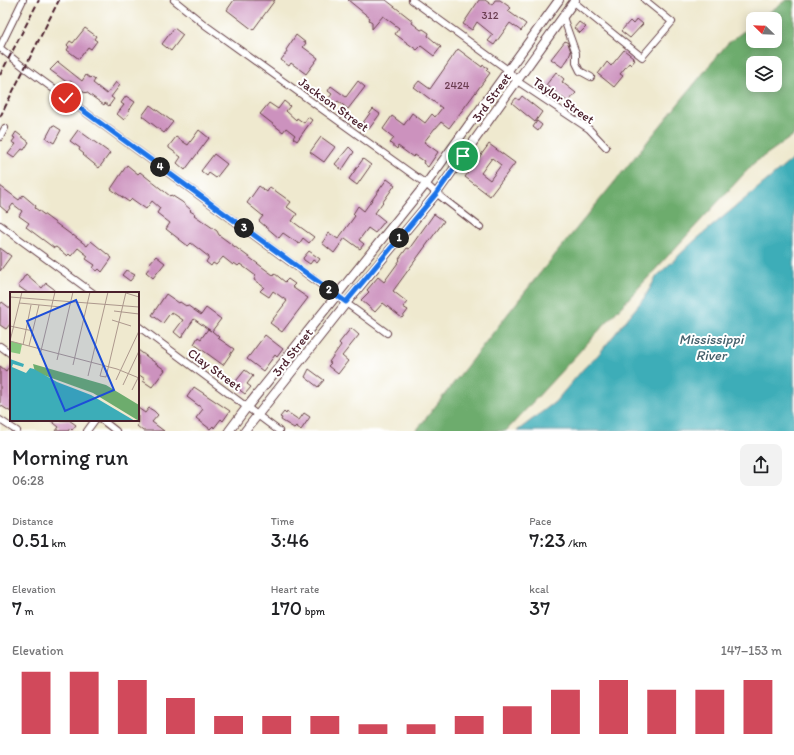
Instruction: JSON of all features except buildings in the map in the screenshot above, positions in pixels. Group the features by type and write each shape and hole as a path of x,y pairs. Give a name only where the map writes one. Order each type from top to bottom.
{"main road":[{"name":"3rd Street","path":"229,431 426,184 559,0"},
{"name":"3rd Street","path":"245,431 346,302 436,193 575,1"}],"street":[{"path":"23,0 0,47 31,72 387,333"},
{"name":"Jackson Street","path":"174,0 205,25 426,184 480,227"},
{"name":"Taylor Street","path":"412,0 508,70 518,81 589,129 606,147"},
{"path":"575,1 642,57 672,22 645,0"},
{"path":"563,17 576,53 576,63 580,71 591,77"},
{"path":"0,137 5,128"},
{"path":"0,225 92,292"},
{"name":"Clay Street","path":"139,327 279,431"},
{"path":"0,346 10,353"},
{"path":"0,420 17,431"},
{"path":"87,431 94,421"},
{"path":"103,421 116,431"}],"green space":[{"path":"786,0 794,0 794,135 754,163 506,431 416,431 532,283 727,44 746,29 746,48 782,48 782,12 770,12"}],"water":[{"name":"Mississippi River","path":"794,158 794,431 517,431 555,402 584,368 598,355 644,298 657,276 693,242"}],"railway":[{"path":"0,75 39,0"},
{"path":"0,117 59,0"}],"route":[{"path":"66,98 346,302 436,194 463,156"}]}
